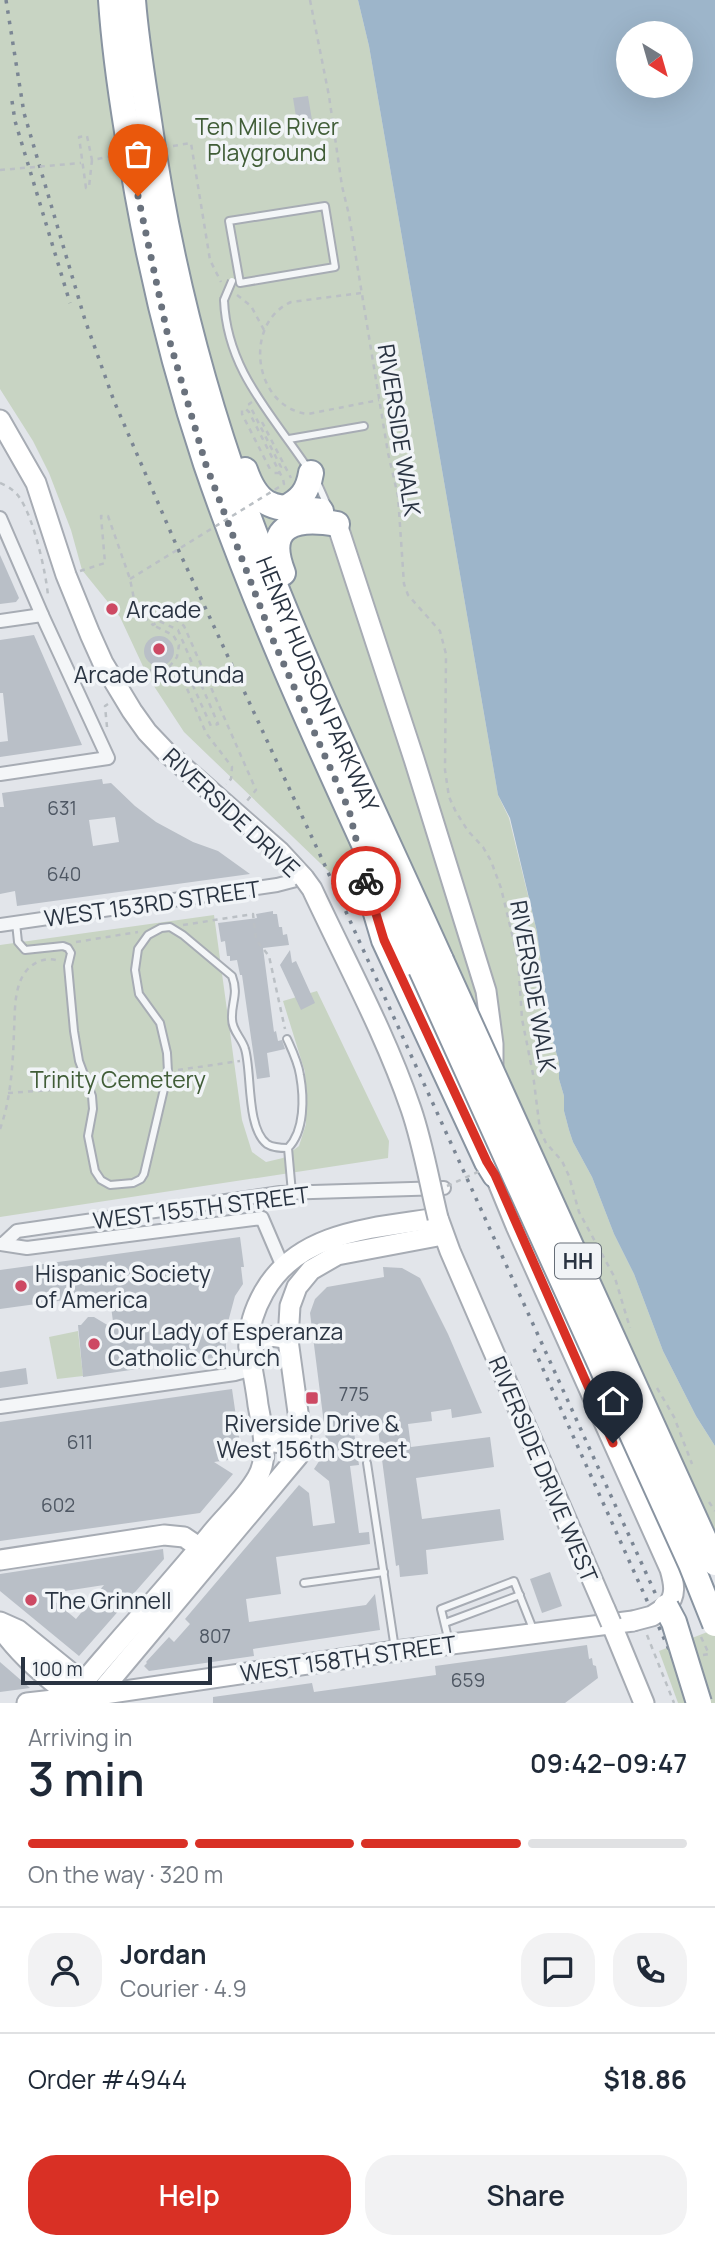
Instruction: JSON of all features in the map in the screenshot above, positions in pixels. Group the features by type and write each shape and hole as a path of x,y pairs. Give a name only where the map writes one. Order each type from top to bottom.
{"highway":[{"name":"HENRY HUDSON PARKWAY","path":"111,0 123,104 156,288 206,465 256,597 349,810 431,964 715,1563"},
{"name":"HENRY HUDSON PARKWAY","path":"134,0 145,96 167,231 188,323 213,410 254,531 431,964 691,1564 711,1629"},
{"path":"213,410 239,454 253,491 269,504 285,496 325,512 337,524"},
{"path":"285,496 295,503 306,492 311,473"},
{"path":"312,674 297,608 278,561 276,547 283,532 298,523 315,520 337,524"},
{"path":"349,810 373,908 384,940 471,1127 489,1173"},
{"path":"666,1607 674,1622 699,1703"}],"main road":[{"name":"RIVERSIDE DRIVE","path":"0,420 36,483 78,606 103,663 147,732 304,877 312,889 387,1049 410,1106 419,1133 440,1226"},
{"path":"337,524 486,991 493,1044 489,1173 507,1203 670,1569 674,1591 666,1607"},
{"path":"486,991 496,1009 503,1044 504,1181 507,1203"},
{"path":"207,1553 257,1478 262,1462 264,1440 249,1347 251,1324 259,1301 271,1280 302,1252 338,1235 375,1228 440,1226"},
{"path":"75,1695 298,1456 301,1434 288,1340 288,1318 292,1296 297,1287 311,1270 337,1255 380,1247 440,1226"},
{"name":"RIVERSIDE DRIVE WEST","path":"440,1226 644,1703"},
{"path":"249,1347 269,1336 288,1340"},
{"path":"264,1440 283,1443 301,1434"},
{"path":"0,1560 164,1535 184,1537 207,1553"},
{"name":"WEST 158TH STREET","path":"27,1703 633,1620 652,1616 666,1607"},
{"path":"0,1625 10,1642 75,1695"},
{"path":"0,1625 18,1630 75,1695"}],"street":[{"path":"0,519 108,758 0,774"},
{"path":"0,621 42,615"},
{"name":"WEST 153RD STREET","path":"0,925 276,885 304,877"},
{"name":"WEST 155TH STREET","path":"2,1244 17,1231 292,1193 444,1188"},
{"name":"WEST 155TH STREET","path":"2,1244 27,1248 262,1218 283,1267"},
{"path":"0,1407 235,1374 253,1369"}],"lane":[{"path":"236,282 335,267 325,206 229,221 238,274 224,300 225,320 232,349 242,372 311,473 337,524"},
{"path":"289,439 363,426"},
{"path":"16,923 19,942 25,950 66,946 71,953 68,966 76,1048 93,1102 88,1136 95,1171 105,1183 121,1185 137,1182 144,1174 168,1072 160,1023 139,994 136,958 142,941 156,930 166,927 183,935 232,976 236,999 232,1021 245,1048 258,1132 273,1147 288,1148"},
{"path":"287,1039 298,1065 301,1086 301,1124 298,1135 288,1148 292,1193"},
{"path":"367,1463 396,1651"},
{"path":"304,1583 384,1572"},
{"path":"450,1644 441,1609 514,1581 534,1632"},
{"path":"445,1623 520,1595"}],"path":[{"name":"RIVERSIDE WALK","path":"310,0 388,453 398,496 404,583 408,595 440,631 446,654 445,770 449,797 468,831 483,847 491,861 504,900 518,959 522,1018 540,1130 546,1143 562,1161 579,1212 615,1278 631,1335"},
{"path":"87,136 92,160 89,187 86,188 81,163 79,137 87,136"},
{"path":"173,146 191,144 210,260 220,281 251,306 264,330"},
{"path":"92,160 113,156"},
{"path":"0,170 81,163"},
{"path":"361,293 291,302 281,307 269,319 264,330 260,351 261,369 272,392 285,406 299,413 308,414 379,400"},
{"path":"265,395 272,392"},
{"path":"130,579 285,496 292,480 251,403 281,467 281,470 279,473 272,473 242,414 242,410 249,412 278,468 283,479 285,496"},
{"path":"0,483 12,489 22,500 29,516 46,581"},
{"path":"105,563 101,516 108,516 130,579 136,609 153,625 173,635 178,645 177,657 169,667 146,671"},
{"path":"144,617 161,613 177,619 184,626 256,790 237,814"},
{"path":"153,625 159,621 178,630 218,724 211,726 186,668 179,670 206,733 232,767 231,779 226,785"},
{"path":"108,730 105,706 122,694"},
{"path":"248,915 253,914 256,940 269,956 287,1039"},
{"path":"0,1129 8,1093 19,982 29,968 45,959 58,960 68,966"},
{"path":"8,1093 65,1089 87,1083 247,1060"},
{"path":"444,1188 489,1173"},
{"path":"654,1384 674,1417 692,1463"},
{"path":"705,1493 715,1511"},
{"path":"699,1646 703,1656 709,1654 701,1636 711,1629"},
{"path":"648,1635 674,1703"}],"green space":[{"name":"Ten Mile River Playground","path":"0,0 358,0 369,46 498,795 509,818 537,932 551,1035 559,1062 564,1111 573,1142 592,1177 614,1234 634,1274 663,1351 696,1416 715,1446 715,1541 410,861 346,888 184,732 148,677 120,617 82,570 71,530 49,473 33,441 0,389"},
{"name":"Trinity Cemetery","path":"214,915 242,1120 252,1152 266,1162 283,1158 299,1146 306,1124 305,1072 283,1001 317,991 389,1141 388,1158 0,1217 0,945"},
{"path":"78,1331 83,1376 57,1379 49,1337"},
{"path":"715,1629 715,1703 678,1703 659,1651"}],"water":[{"path":"358,0 715,0 715,1446 696,1416 663,1351 634,1274 614,1234 592,1177 573,1142 564,1111 559,1062 551,1035 537,932 510,818 498,795 369,46"}],"building":[{"path":"308,96 313,126 298,129 293,98"},
{"path":"0,555 19,598 16,602 0,604"},
{"path":"34,635 82,745 0,757 0,742 8,741 3,693 0,693 0,640"},
{"name":"Arcade Rotunda","path":"159,636 169,641 174,651 169,661 159,666 149,661 144,651 149,641"},
{"path":"102,779 103,784 111,783 156,822 193,842 218,851 250,874 17,906 15,891 0,894 0,807 4,807 2,793","holes":["115,817 119,842 93,846 89,820"]},
{"path":"273,911 273,914 277,914 283,935 287,934 289,945 263,948 274,1032 276,1031 278,1041 282,1040 285,1049 267,1053 270,1077 257,1079 242,975 237,960 230,961 230,956 227,956 225,941 221,942 218,923 257,918 256,914"},
{"path":"290,950 292,963 296,961 315,1003 301,1010 280,965"},
{"path":"240,1237 243,1284 235,1296 226,1322 226,1356 83,1377 78,1325 88,1317 94,1317 114,1329 110,1299 102,1300 102,1295 0,1309 0,1270"},
{"path":"383,1267 402,1268 420,1278 482,1413 452,1418 451,1409 431,1412 432,1421 408,1424 411,1447 490,1437 494,1467 416,1478 422,1519 500,1509 504,1540 426,1550 428,1574 400,1577 399,1565 396,1566 378,1429 354,1432 359,1465 350,1466 359,1533 369,1532 370,1544 276,1557 281,1594 246,1599 249,1622 366,1605 375,1594 380,1630 253,1649 254,1656 149,1671 144,1666 146,1662 169,1637 174,1642 190,1624 185,1619 299,1485 309,1493 313,1526 335,1523 329,1481 314,1469 323,1455 326,1440 310,1313 315,1299 327,1287 384,1277"},
{"path":"26,1368 28,1384 0,1388 0,1372"},
{"path":"232,1389 242,1458 214,1462 233,1474 200,1513 0,1541 0,1422"},
{"name":"The Grinnell","path":"163,1549 164,1559 79,1656 0,1591 0,1574","holes":["104,1585 76,1619 46,1594"]},
{"path":"550,1572 562,1606 542,1613 530,1579"},
{"path":"587,1645 589,1659 592,1658 593,1665 596,1666 598,1678 565,1703 213,1703 213,1697 312,1683 314,1692 436,1675 435,1666"},
{"path":"0,1662 30,1688 0,1692"}],"railway":[{"path":"6,0 24,113 85,320 114,401 178,549 322,859 705,1703"},
{"path":"12,101 15,121 70,303"},
{"path":"534,1349 693,1703"}],"way so far":[{"path":"138,196 167,332 206,465 273,640 349,810 366,881"}],"place":[{"name":"Arcade","path":"112,609"},
{"name":"Arcade Rotunda","path":"159,649"},
{"name":"Hispanic Society of America","path":"21,1286"},
{"name":"Our Lady of Esperanza Catholic Church","path":"94,1344"},
{"name":"Riverside Drive & West 156th Street","path":"312,1398"},
{"name":"The Grinnell","path":"31,1600"}],"route":[{"path":"366,881 384,940 495,1175 613,1443"}]}
